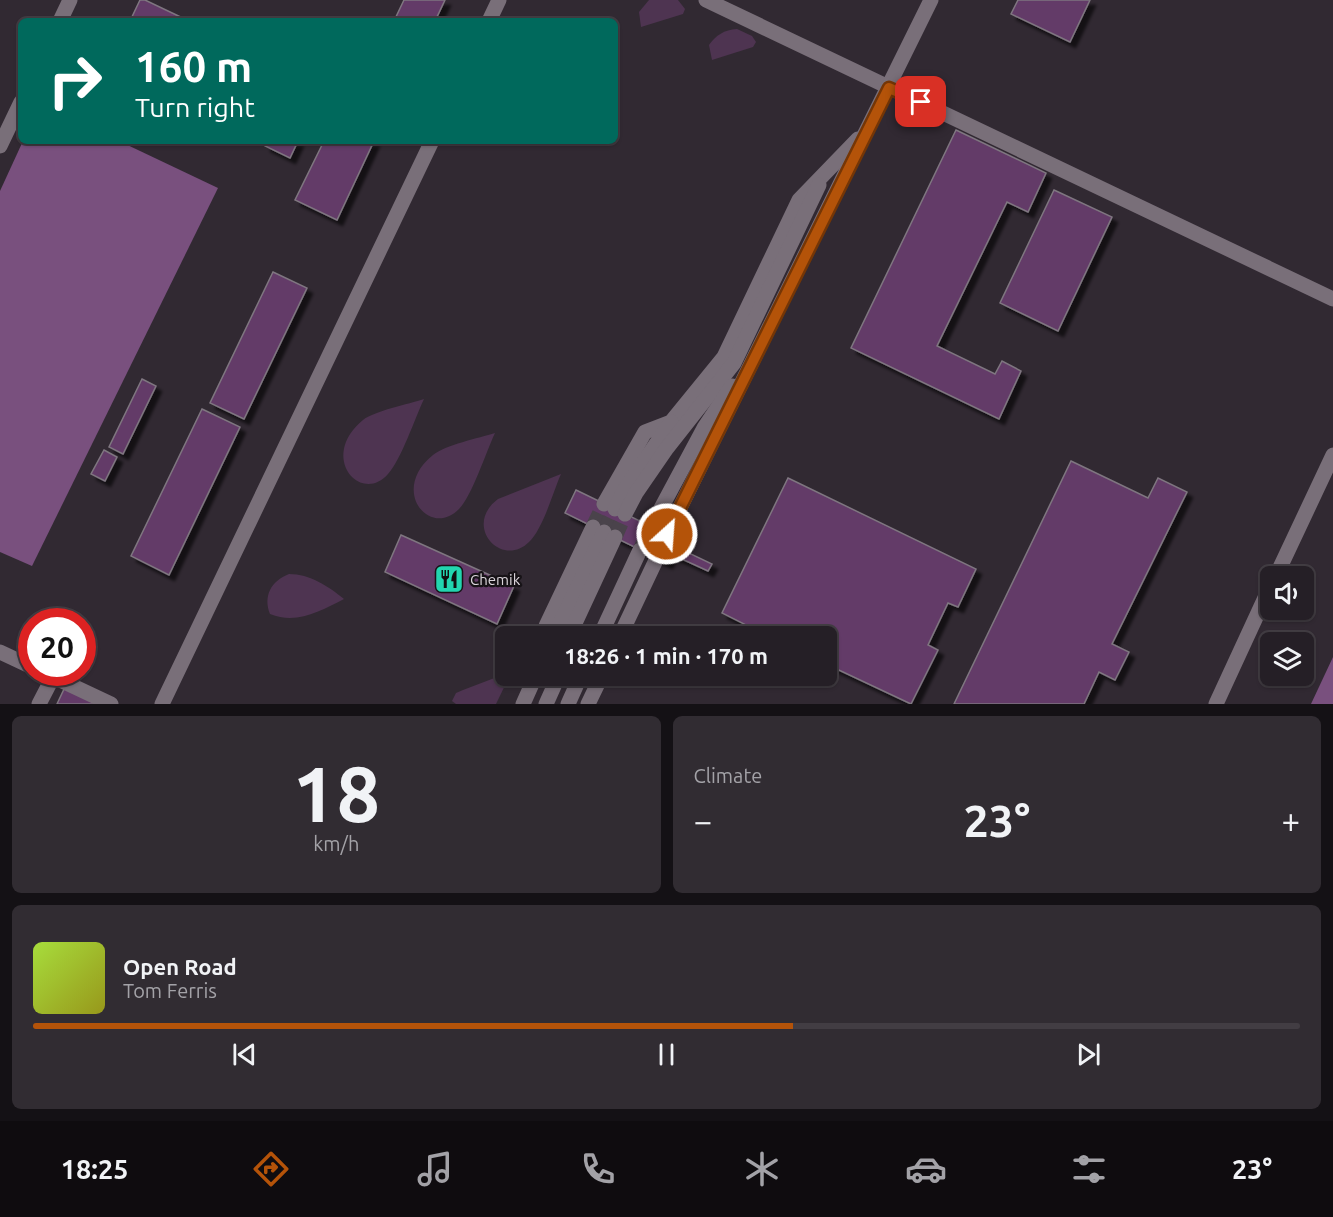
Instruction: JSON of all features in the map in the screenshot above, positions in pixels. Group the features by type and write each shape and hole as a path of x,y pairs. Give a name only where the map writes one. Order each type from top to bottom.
{"lane":[{"path":"61,18 70,0"},
{"path":"490,18 499,0"},
{"path":"706,0 1333,299"},
{"path":"667,534 931,0"},
{"path":"0,146 18,108"},
{"path":"824,174 734,363 667,448 636,493 615,509 645,432 671,422 724,357 799,200 824,174 869,129"},
{"path":"162,704 431,144"},
{"path":"651,527 704,429 739,375 817,219 832,203"},
{"path":"1281,566 1333,455"},
{"path":"546,626 604,532"},
{"path":"559,626 604,532"},
{"path":"572,626 604,532"},
{"path":"605,626 640,550"},
{"path":"625,626 657,558"},
{"path":"1216,704 1260,609"},
{"path":"0,652 18,660"},
{"path":"39,704 44,686"},
{"path":"73,686 111,704"},
{"path":"523,704 531,686"},
{"path":"546,704 554,686"},
{"path":"568,704 576,686"},
{"path":"588,704 597,686"}],"shaded area":[{"path":"649,0 678,0 685,9 683,14 641,27 639,12"},
{"path":"737,29 752,36 756,42 753,47 712,60 709,45 712,41 724,32"},
{"path":"22,144 125,144 218,188 32,566 0,552 0,191"},
{"path":"424,399 403,449 388,474 377,482 366,484 356,480 348,472 344,462 344,448 350,434 368,417"},
{"path":"495,433 474,484 459,509 448,517 437,518 426,514 414,495 414,482 420,469 438,451"},
{"path":"561,474 543,520 529,542 518,549 508,550 490,541 485,532 484,521 488,510 498,499"},
{"path":"289,574 304,576 318,582 344,599 317,612 299,617 280,617 270,614 267,601 270,590 277,581"},
{"path":"1333,657 1333,704 1311,704"},
{"path":"495,678 495,686 505,686 496,704 456,704 452,701 456,693"}],"building":[{"path":"140,0 145,0 183,18 131,18"},
{"path":"404,0 445,0 436,18 395,18"},
{"path":"1018,0 1090,0 1070,42 1011,14"},
{"path":"956,130 1046,173 1028,212 1007,202 937,346 995,374 1002,361 1021,371 999,419 851,348"},
{"path":"266,144 297,144 290,158 265,146"},
{"path":"323,144 373,144 337,220 295,200"},
{"path":"1054,190 1112,217 1058,331 1000,303"},
{"path":"273,272 307,288 244,419 210,403"},
{"path":"142,379 156,386 123,454 109,447"},
{"path":"202,409 240,427 169,575 131,556"},
{"path":"104,450 117,457 105,481 91,474"},
{"path":"1071,461 1148,498 1158,478 1187,492 1112,644 1129,652 1115,680 1099,672 1084,704 954,704"},
{"path":"788,478 976,569 958,607 948,603 928,645 938,650 911,704 837,669 837,626 748,626 722,613"},
{"path":"576,490 677,539 674,546 712,564 708,571 671,554 667,563 565,513"},
{"name":"Chemik","path":"401,535 514,586 497,624 385,572"},
{"path":"65,687 100,704 57,704"}],"tunnel":[{"path":"593,527 604,504"},
{"path":"604,532 615,509"},
{"path":"615,537 625,514"},
{"path":"640,550 651,527"},
{"path":"657,558 667,534"}],"place":[{"name":"Chemik","path":"449,579"}],"route":[{"path":"667,534 889,88 921,102"}]}
